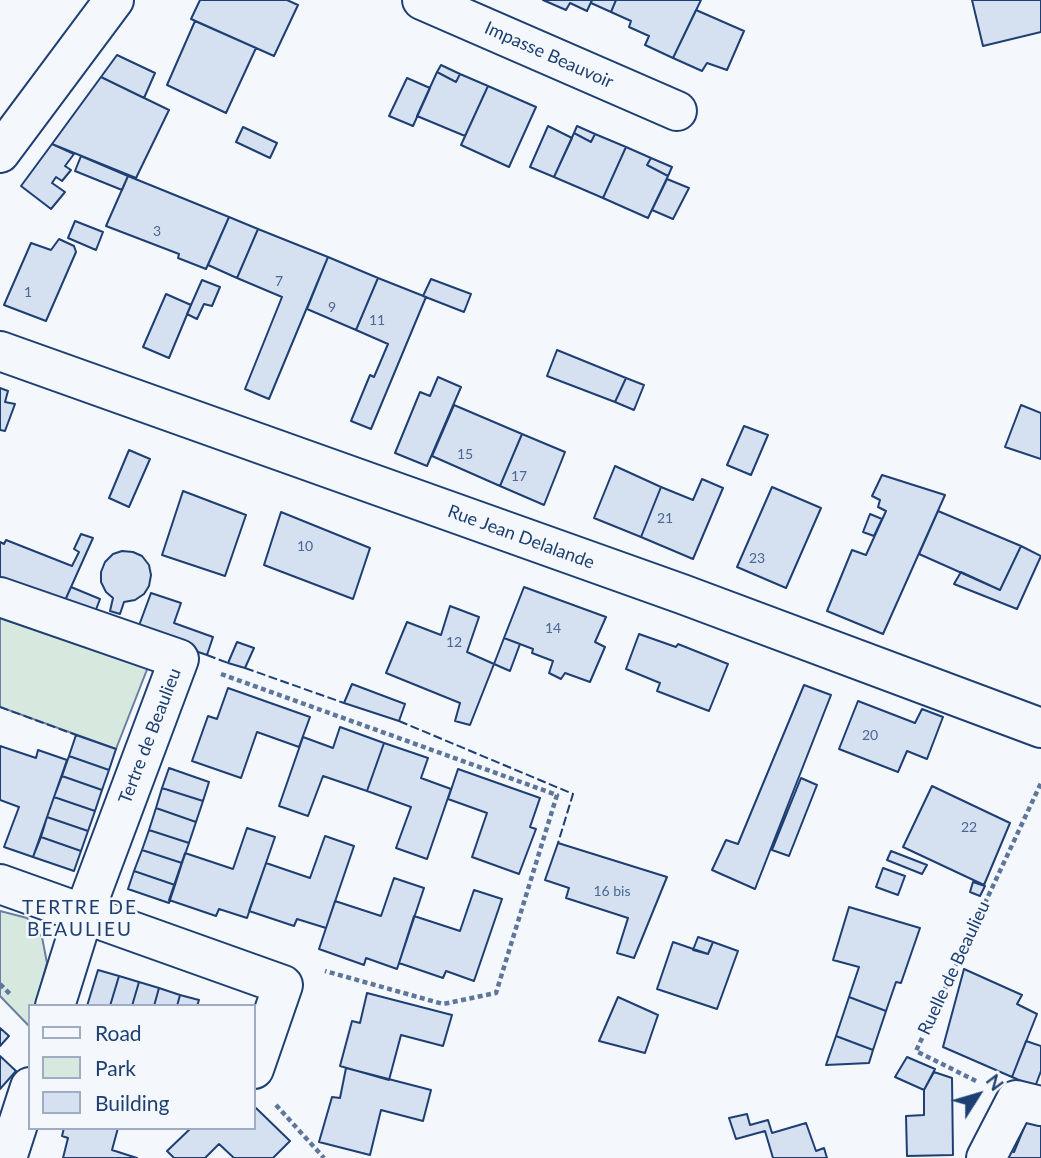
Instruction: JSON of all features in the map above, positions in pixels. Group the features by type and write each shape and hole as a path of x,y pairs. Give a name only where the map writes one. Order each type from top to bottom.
{"street":[{"path":"0,153 114,0"},
{"name":"Impasse Beauvoir","path":"422,0 677,111"},
{"name":"Rue Jean Delalande","path":"0,351 669,590 1041,728"},
{"name":"Tertre de Beaulieu","path":"0,597 179,659 84,913 56,1004"},
{"path":"0,884 283,985 261,1083"},
{"path":"7,1158 28,1093"},
{"path":"986,1158 1029,1103"}],"path":[{"path":"179,659 557,794 496,993 443,1004 318,968 283,985"},
{"name":"Ruelle de Beaulieu","path":"1029,1103 916,1051 1041,783"},
{"path":"261,1083 324,1158"}],"green space":[{"path":"0,612 148,667 116,749 0,707"},
{"path":"0,911 27,918 42,937 47,963 36,1004 28,1004 28,1025 0,996"}],"building":[{"path":"200,0 287,0 298,5 274,56 191,19"},
{"path":"543,0 592,0 587,11 570,3 566,10"},
{"path":"592,0 616,0 611,12 591,3"},
{"path":"616,0 701,0 673,58 645,45 649,36 629,27 631,21 611,12"},
{"path":"972,0 1041,0 1041,32 983,46"},
{"path":"696,10 744,31 727,70 707,63 702,71 673,58"},
{"path":"195,21 256,48 226,113 167,85"},
{"path":"117,55 155,73 144,98 101,77"},
{"path":"441,65 460,74 456,82 437,72"},
{"path":"437,72 456,82 460,74 488,86 465,136 417,116"},
{"path":"101,77 169,110 136,178 52,144"},
{"path":"407,78 430,88 413,126 389,116"},
{"path":"488,86 536,107 509,167 461,145"},
{"path":"548,126 572,138 554,177 530,167"},
{"path":"577,126 595,134 591,142 574,133"},
{"path":"243,127 277,143 270,158 236,142"},
{"path":"574,133 591,142 595,134 626,147 603,198 554,177"},
{"path":"52,144 74,154 65,166 71,170 62,181 56,177 52,183 65,192 51,209 21,186"},
{"path":"626,147 651,158 647,165 668,176 648,218 603,198"},
{"path":"81,156 128,176 122,190 75,171"},
{"path":"651,158 672,167 668,176 647,165"},
{"path":"128,176 229,217 206,269 178,258 179,254 106,226"},
{"path":"667,179 689,188 673,219 652,210"},
{"path":"229,217 258,229 237,278 208,265"},
{"path":"75,221 103,232 96,250 68,238"},
{"path":"258,229 328,257 269,399 245,389 282,297 237,278"},
{"path":"59,239 74,246 76,252 46,321 4,305 31,243 51,250"},
{"path":"328,257 378,278 356,330 307,309"},
{"path":"378,278 426,297 371,429 351,421 370,375 374,377 388,344 356,330"},
{"path":"431,279 471,294 464,312 423,296"},
{"path":"202,280 220,287 212,306 204,304 197,319 187,314"},
{"path":"166,294 191,305 169,358 143,347"},
{"path":"557,350 626,378 615,402 547,376"},
{"path":"438,377 461,387 427,466 395,453 420,392 430,396"},
{"path":"626,378 644,385 634,410 615,402"},
{"path":"0,388 8,391 5,402 15,404 5,431 0,430"},
{"path":"454,405 522,434 500,486 432,456"},
{"path":"1021,405 1041,413 1041,459 1005,447"},
{"path":"744,426 768,435 751,475 727,465"},
{"path":"522,434 565,452 544,505 500,486"},
{"path":"129,450 150,459 129,507 109,498"},
{"path":"615,466 661,487 641,537 594,518"},
{"path":"882,475 945,495 883,634 827,611 852,550 866,555 886,511 878,507 880,500 872,496"},
{"path":"702,479 723,488 693,559 641,537 661,487 693,500"},
{"path":"772,487 821,508 786,588 737,567"},
{"path":"183,491 246,515 225,576 162,555"},
{"path":"938,511 1021,546 1000,590 919,554"},
{"path":"281,512 370,548 353,599 264,565"},
{"path":"870,514 882,519 874,536 863,532"},
{"path":"81,534 93,538 63,605 0,582 0,542 4,544 6,540 72,566 79,552 74,549"},
{"path":"1021,546 1041,556 1017,609 954,584 961,572 1000,590"},
{"path":"122,551 142,556 149,565 151,575 144,594 135,600 124,602 120,614 110,611 113,598 101,582 101,572 105,562 113,554"},
{"path":"71,587 100,599 94,615 63,605"},
{"path":"524,587 606,617 595,642 605,647 590,682 565,673 561,679 549,673 553,661 532,653 533,649 504,638"},
{"path":"151,593 181,603 174,623 213,637 207,655 137,631"},
{"path":"450,606 479,617 467,652 494,664 470,725 455,721 460,703 386,673 407,622 441,635"},
{"path":"639,634 676,647 678,644 728,664 709,711 657,691 660,683 626,669"},
{"path":"504,638 520,644 510,671 494,664"},
{"path":"237,642 254,648 245,668 228,663"},
{"path":"352,684 405,704 399,721 344,703"},
{"path":"804,685 831,695 755,889 712,870 726,840 738,844"},
{"path":"228,688 310,717 299,747 257,732 241,778 192,761 208,716 217,719"},
{"path":"858,701 915,723 922,709 943,717 927,759 907,751 898,772 839,749"},
{"path":"340,727 384,743 367,791 323,776 308,816 279,806 303,737 333,748"},
{"path":"76,735 116,749 109,770 69,756"},
{"path":"384,743 428,758 421,778 451,789 427,859 396,848 411,807 367,791"},
{"path":"0,746 36,758 38,750 67,760 33,857 4,847 19,807 0,800"},
{"path":"69,756 109,770 102,790 62,776"},
{"path":"169,768 209,782 203,801 162,788"},
{"path":"458,769 540,798 530,827 536,829 519,874 472,857 487,813 448,799"},
{"path":"62,776 102,790 95,811 54,797"},
{"path":"801,778 817,785 789,856 772,850"},
{"path":"932,786 1010,823 984,885 903,847"},
{"path":"162,788 203,801 196,822 156,808"},
{"path":"54,797 95,811 88,831 47,817"},
{"path":"156,808 196,822 189,843 149,830"},
{"path":"47,817 88,831 81,851 41,837"},
{"path":"247,828 275,837 247,918 219,909 216,916 169,900 185,853 233,869"},
{"path":"149,830 189,843 182,863 142,850"},
{"path":"325,836 354,846 326,928 297,919 294,926 249,911 266,863 310,878"},
{"path":"41,837 81,851 74,871 33,857"},
{"path":"558,843 667,877 634,958 617,953 628,918 566,898 569,888 545,880"},
{"path":"142,850 182,863 175,885 134,871"},
{"path":"891,851 927,865 922,874 887,860"},
{"path":"883,868 905,876 898,895 876,887"},
{"path":"134,871 175,885 169,903 128,889"},
{"path":"394,878 424,888 397,969 366,958 364,965 319,949 335,901 381,916"},
{"path":"973,882 985,886 980,896 970,892"},
{"path":"474,890 502,899 474,981 446,971 443,978 399,963 414,916 460,931"},
{"path":"849,907 920,928 901,983 896,982 886,1011 849,997 859,967 833,960"},
{"path":"698,937 713,942 708,954 693,950"},
{"path":"673,942 708,954 713,942 738,951 717,1009 657,989"},
{"path":"964,969 1022,995 1017,1004 1037,1014 1012,1077 943,1047"},
{"path":"98,970 119,976 111,1004 88,1004"},
{"path":"119,976 139,982 133,1004 111,1004"},
{"path":"139,982 159,988 155,1004 133,1004"},
{"path":"159,988 180,995 178,1004 155,1004"},
{"path":"367,993 452,1015 443,1046 401,1035 389,1080 340,1066 352,1021 360,1023"},
{"path":"180,995 199,1000 198,1004 178,1004"},
{"path":"618,997 658,1015 645,1053 599,1041"},
{"path":"849,997 886,1011 873,1050 836,1036"},
{"path":"0,1028 9,1036 0,1046"},
{"path":"836,1036 873,1050 869,1063 826,1065"},
{"path":"1026,1041 1041,1046 1041,1071 1035,1087 1012,1077"},
{"path":"0,1056 16,1071 0,1089"},
{"path":"907,1057 935,1069 924,1090 895,1077"},
{"path":"346,1068 431,1090 423,1121 381,1110 370,1155 319,1142 332,1097 340,1098"},
{"path":"934,1072 952,1078 953,1155 907,1156 906,1116 924,1115 924,1090"},
{"path":"256,1108 290,1141 273,1158 234,1158 219,1144 205,1158 174,1158 167,1151 189,1130 256,1130"},
{"path":"747,1114 750,1125 768,1120 772,1133 806,1123 816,1151 824,1148 827,1158 773,1158 765,1131 736,1139 729,1118"},
{"path":"1028,1118 1041,1123 1041,1158 1005,1158 1007,1150 1014,1152"},
{"path":"64,1130 117,1130 112,1150 137,1158 63,1158 68,1138 62,1136"}],"fence":[{"path":"207,655 228,663"},
{"path":"245,668 344,703"},
{"path":"0,707 76,735"},
{"path":"399,721 573,794 558,843"}],"district":[{"name":"TERTRE DE BEAULIEU","path":"80,919"}]}
